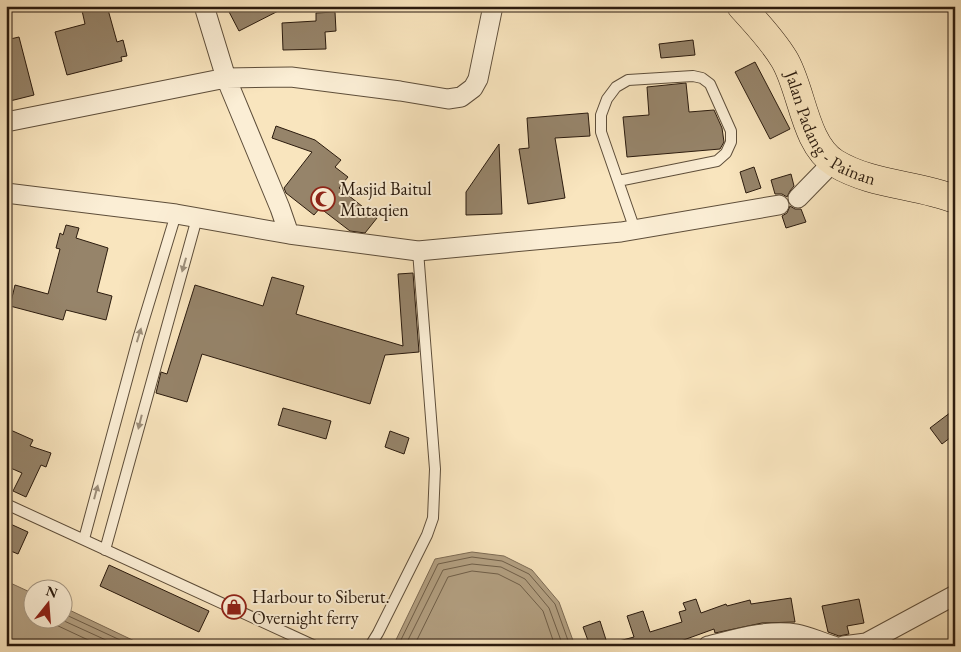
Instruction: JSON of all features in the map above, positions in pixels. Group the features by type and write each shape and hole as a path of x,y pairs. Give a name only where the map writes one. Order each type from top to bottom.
{"highway":[{"name":"Jalan Padang - Painan","path":"741,6 768,35 785,60 816,142 833,162 855,173 936,192 955,199"}],"street":[{"path":"204,6 226,78 289,234"},
{"path":"6,122 226,78 291,78 400,90 448,99 461,97 473,88 478,79 494,6"},
{"path":"798,198 833,162"},
{"path":"6,192 176,214 289,234 424,250 635,230 778,205"},
{"path":"843,646 864,644 955,595"},
{"path":"708,646 758,635 785,633 798,634 834,646"}],"lane":[{"path":"618,181 717,161 726,153 731,142 731,131 710,84 702,78 693,76 628,80 616,87 607,99 601,115 602,132 618,181 635,230"},
{"path":"84,539 138,339 176,214"},
{"path":"105,550 197,218"},
{"path":"370,646 427,535 433,518 435,468 424,250"},
{"path":"6,504 315,646"}],"water":[{"path":"472,552 504,556 532,570 559,602 575,646 393,646 435,559"},
{"path":"6,581 22,588 22,630 72,630 72,611 145,646 6,646"}],"building":[{"path":"81,6 107,6 117,42 123,40 127,56 121,57 122,61 67,75 55,32 85,24"},
{"path":"226,6 288,6 239,31"},
{"path":"335,12 336,31 325,32 326,49 283,50 282,23 316,21 316,13"},
{"path":"19,37 34,95 6,102 6,40"},
{"path":"693,40 695,55 661,58 659,44"},
{"path":"755,62 790,129 770,139 735,72"},
{"path":"686,83 689,112 714,110 722,128 724,142 720,149 627,157 623,117 649,115 647,87"},
{"path":"588,113 590,136 555,138 565,198 528,204 519,149 529,148 527,118"},
{"name":"Masjid Baitul Mutaqien","path":"276,126 315,140 341,160 335,167 348,177 339,188 377,218 365,233 350,231 320,208 314,215 286,193 284,188 312,152 272,138"},
{"path":"499,144 502,214 466,215 466,192"},
{"path":"754,167 761,188 746,193 740,172"},
{"path":"791,174 794,186 787,197 782,194 775,194 771,180"},
{"path":"790,206 795,209 801,209 806,222 786,228 782,216 787,213"},
{"path":"66,225 79,228 76,238 108,248 97,292 112,296 106,320 66,310 63,320 10,306 15,285 48,294 60,249 56,248 60,233 63,235"},
{"path":"413,273 419,352 385,355 370,404 202,354 187,402 156,393 161,372 167,374 195,285 263,306 272,277 304,286 296,314 403,346 398,274"},
{"path":"283,408 331,421 326,439 278,425"},
{"path":"955,409 955,434 942,444 930,428"},
{"path":"6,428 33,440 30,446 51,453 46,467 41,465 26,497 13,491 22,473 6,466"},
{"path":"390,431 409,438 404,454 385,447"},
{"path":"6,522 28,532 18,554 6,549"},
{"path":"109,565 209,611 199,632 100,586"},
{"path":"791,598 795,622 762,623 715,633 714,629 667,646 616,646 615,642 634,637 627,616 643,611 650,632 682,622 679,612 686,610 683,603 696,599 701,613 726,604 727,606 750,600 751,604"},
{"path":"859,599 864,623 847,626 849,634 839,636 828,632 822,606"},
{"path":"600,621 608,646 590,646 583,627"}],"place":[{"name":"Masjid Baitul Mutaqien","path":"323,199"},
{"name":"Harbour to Siberut. Overnight ferry","path":"234,607"}]}
